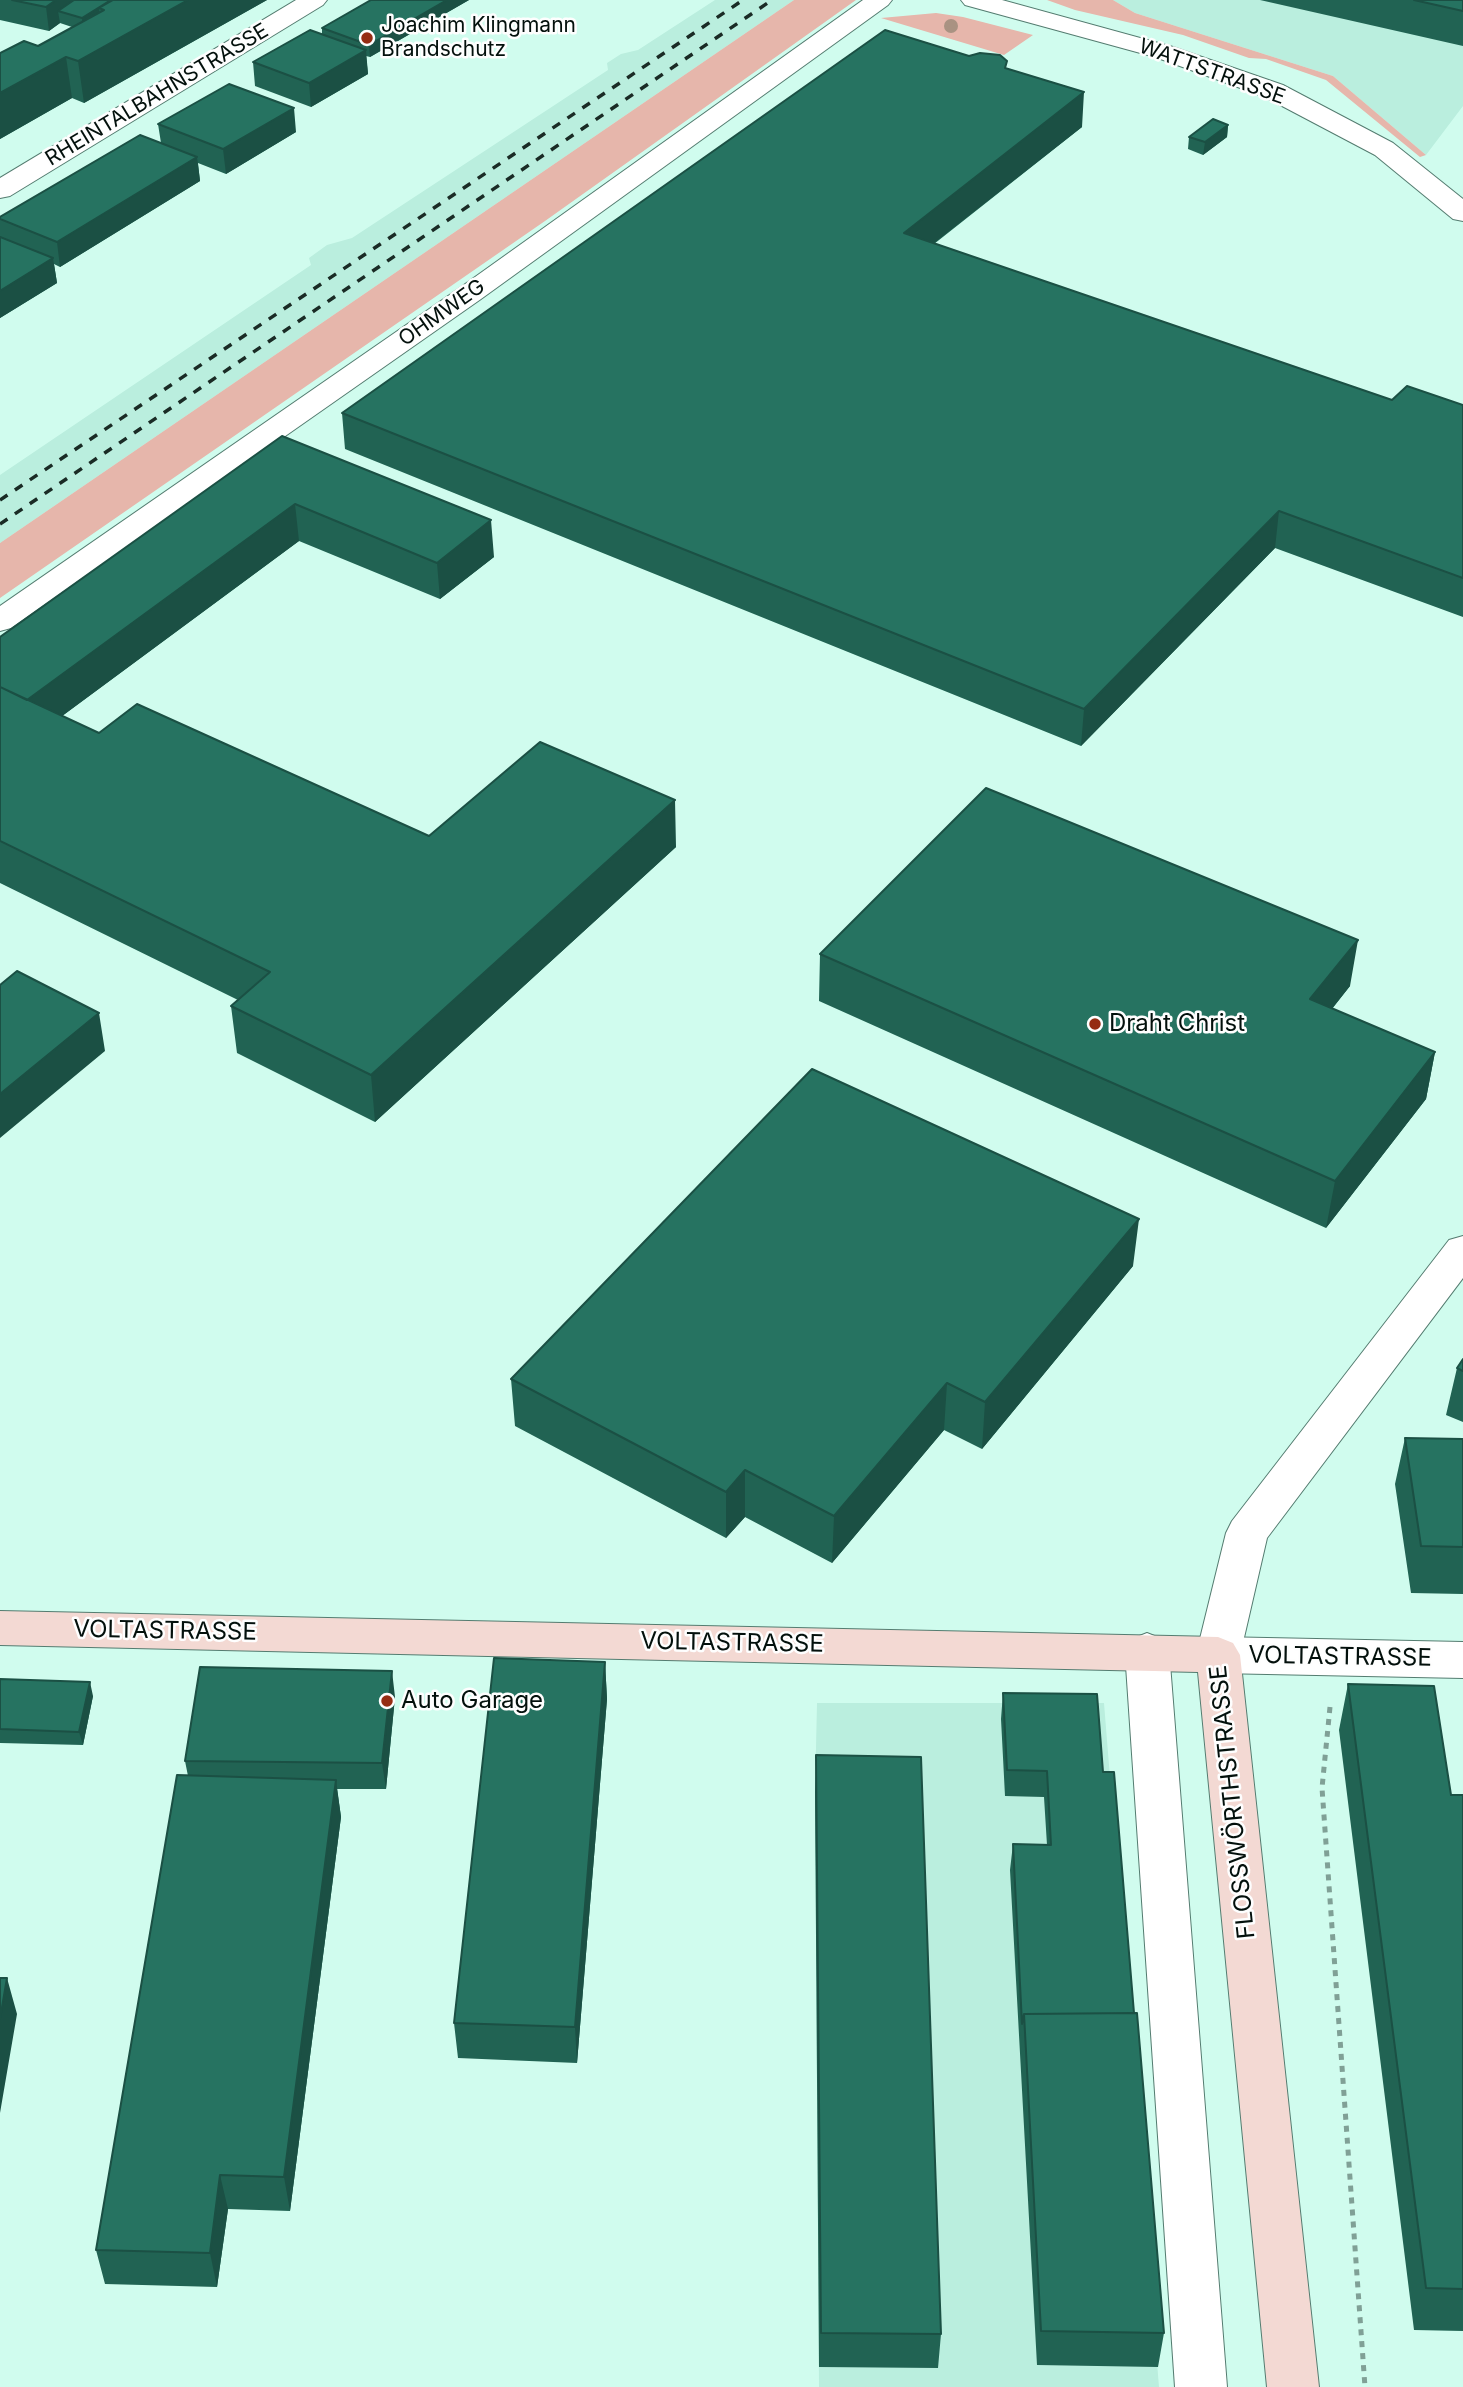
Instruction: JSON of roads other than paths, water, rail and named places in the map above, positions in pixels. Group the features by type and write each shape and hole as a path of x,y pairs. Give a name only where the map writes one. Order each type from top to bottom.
{"main road":[{"name":"VOLTASTRASSE","path":"0,1628 1147,1651 1218,1655"},
{"name":"FLOSSWÖRTHSTRASSE","path":"1218,1655 1293,2387"}],"street":[{"name":"RHEINTALBAHNSTRASSE","path":"1,189 314,0"},
{"name":"OHMWEG","path":"0,621 471,293 879,0"},
{"name":"WATTSTRASSE","path":"974,0 1164,52 1274,91 1384,149 1463,213"},
{"name":"FLOSSWÖRTHSTRASSE","path":"1218,1655 1247,1533 1463,1250"},
{"path":"1147,1651 1201,2387"},
{"name":"VOLTASTRASSE","path":"1218,1655 1463,1660"}],"railway":[{"path":"0,500 743,0"},
{"path":"0,524 772,0"}],"place":[{"name":"Joachim Klingmann Brandschutz","path":"367,38"},
{"name":"Draht Christ","path":"1095,1024"},
{"name":"Auto Garage","path":"387,1701"}]}
